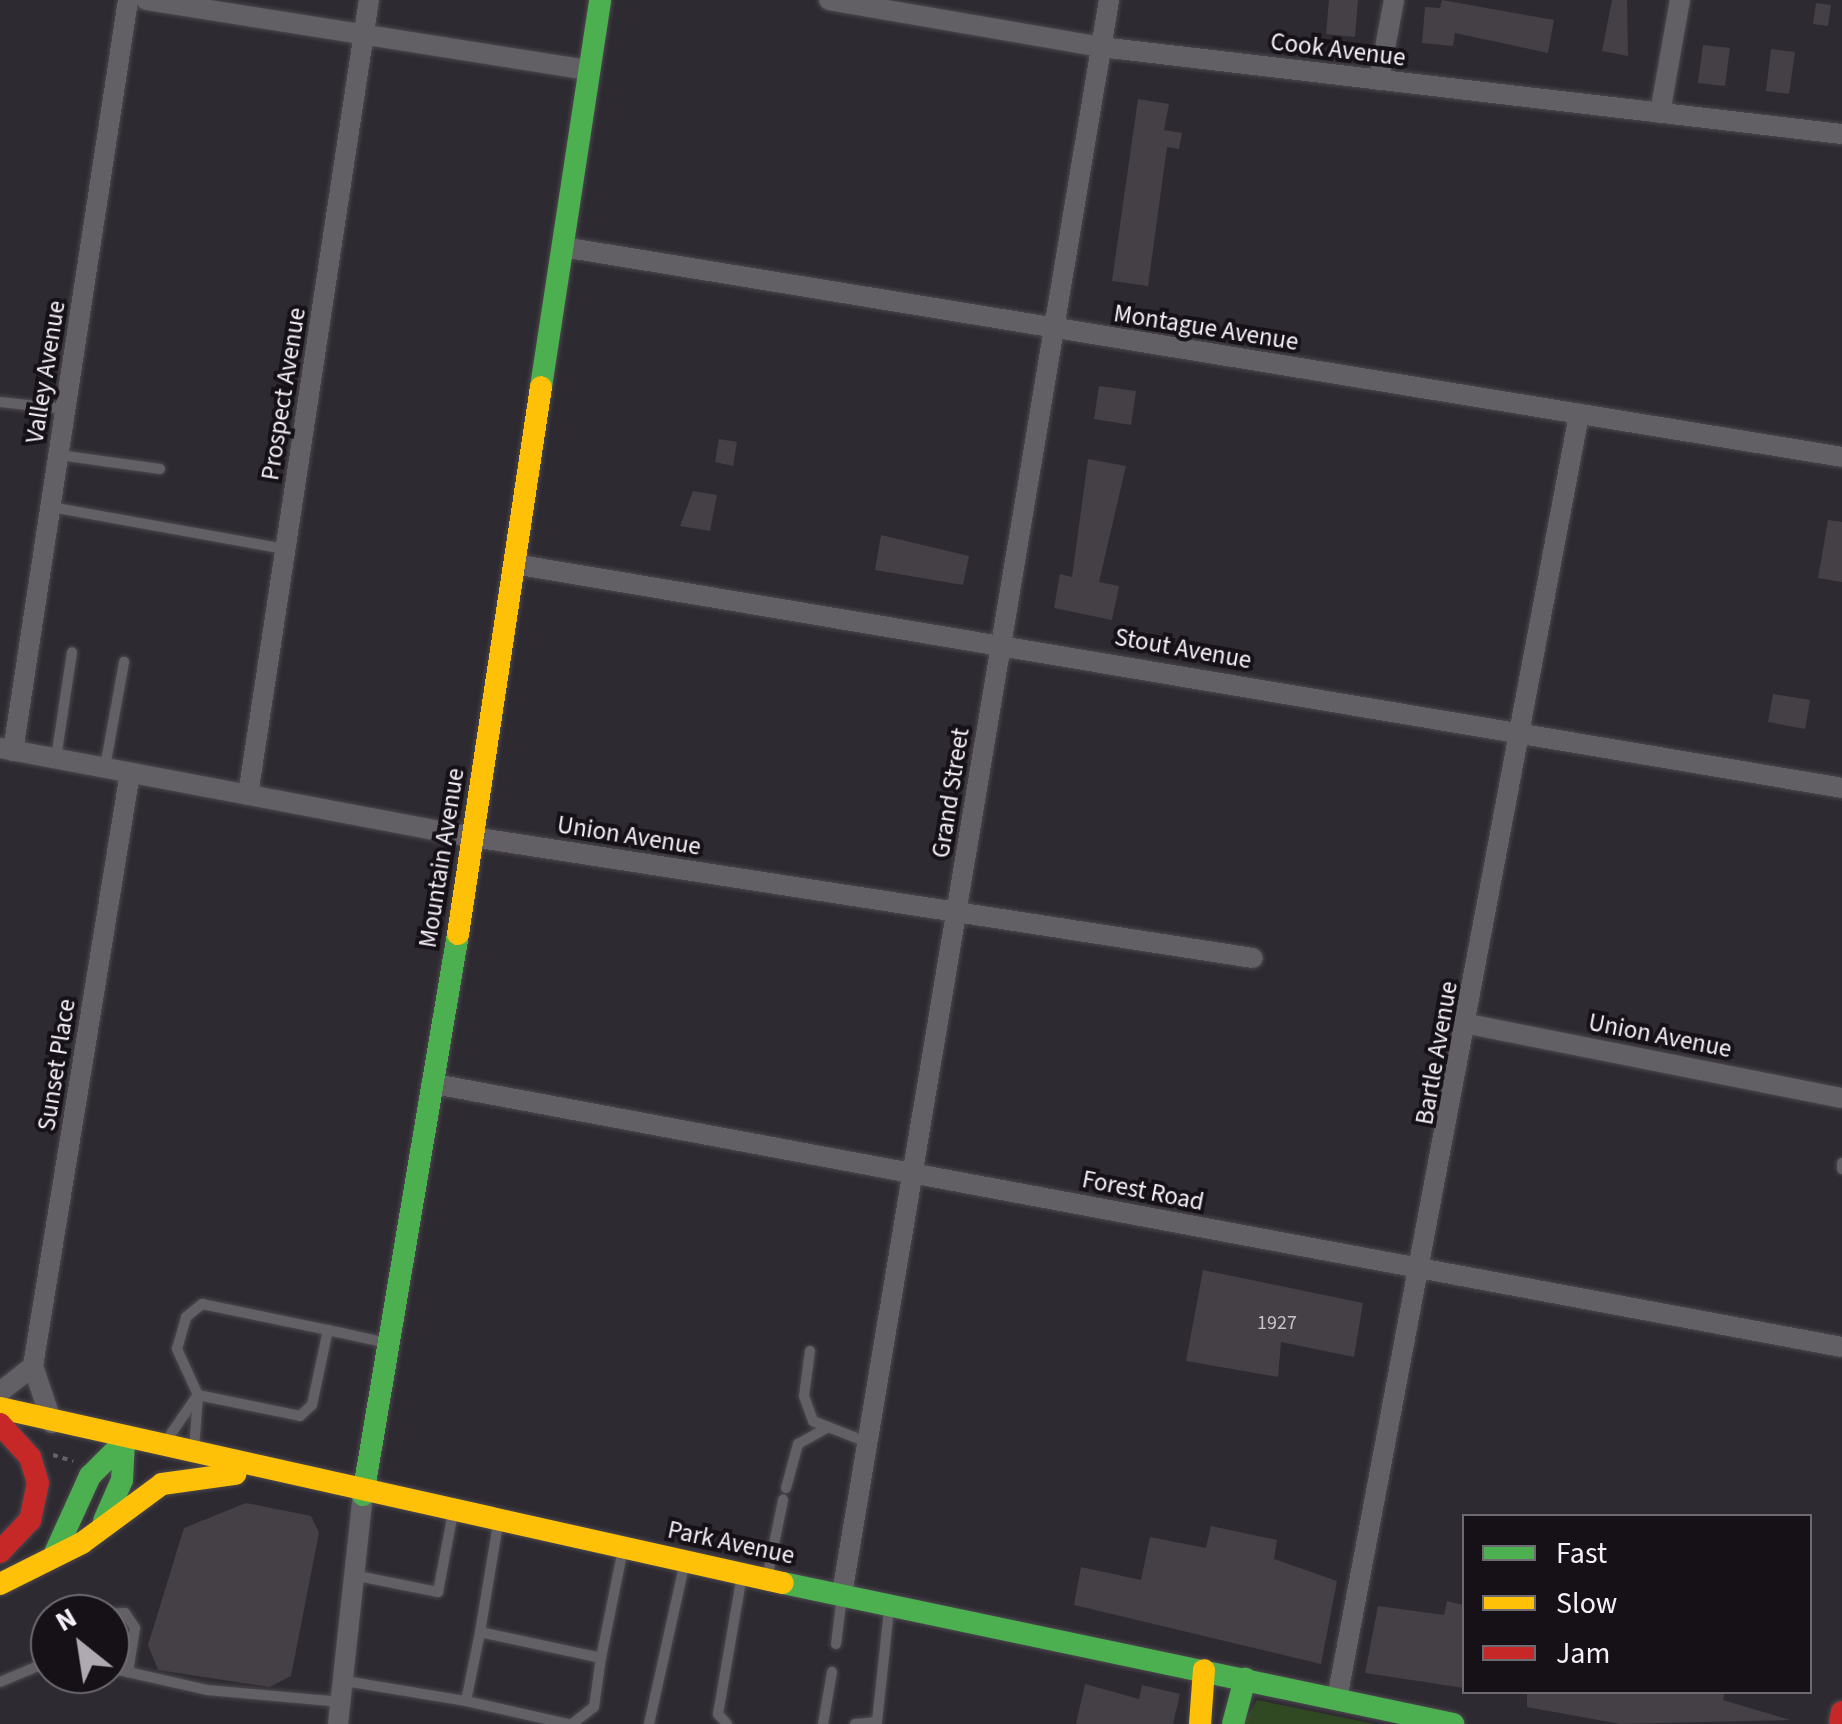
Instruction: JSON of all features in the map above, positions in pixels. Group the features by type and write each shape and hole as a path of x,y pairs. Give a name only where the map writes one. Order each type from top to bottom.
{"main road":[{"name":"Mountain Avenue","path":"363,1496 436,1084 600,0"},
{"name":"Park Avenue","path":"0,1408 124,1442 363,1496 1452,1724"},
{"path":"0,1424 30,1457 38,1483 30,1520 0,1552"},
{"path":"104,1523 122,1480 124,1442"},
{"path":"55,1554 90,1476 124,1442"},
{"path":"0,1584 55,1554 162,1484 261,1471"},
{"path":"1200,1724 1204,1670"},
{"path":"1233,1724 1245,1679"},
{"path":"1840,1724 1842,1712"}],"street":[{"name":"Valley Avenue","path":"6,749 50,507 128,0"},
{"path":"146,0 590,70"},
{"name":"Prospect Avenue","path":"248,795 369,0"},
{"name":"Cook Avenue","path":"830,0 868,3 1100,47 1842,134"},
{"name":"Grand Street","path":"842,1594 1109,0"},
{"path":"1379,80 1394,0"},
{"path":"1660,113 1680,0"},
{"name":"Montague Avenue","path":"563,247 1842,457"},
{"name":"Bartle Avenue","path":"1337,1700 1423,1268 1579,414"},
{"name":"Stout Avenue","path":"514,564 1001,642 1842,788"},
{"name":"Union Avenue","path":"6,749 473,837 1253,958"},
{"name":"Sunset Place","path":"52,1423 34,1366 130,772"},
{"name":"Union Avenue","path":"1468,1024 1842,1098"},
{"name":"Forest Road","path":"436,1084 1842,1346"},
{"path":"0,1392 34,1366"},
{"name":"Mountain Avenue","path":"338,1724 363,1496"}],"lane":[{"path":"0,402 65,410"},
{"path":"58,455 160,470"},
{"path":"50,507 285,548"},
{"path":"56,759 72,652"},
{"path":"105,768 124,662"},
{"path":"193,1457 198,1395 177,1349 186,1317 202,1304 390,1344"},
{"path":"198,1395 304,1414 328,1330"},
{"path":"810,1351 804,1396 826,1429 867,1442"},
{"path":"160,1450 198,1395"},
{"path":"767,1579 798,1444 826,1429"},
{"path":"352,1575 438,1592 453,1512"},
{"path":"466,1701 498,1522"},
{"path":"130,1672 207,1690 343,1691 466,1701 570,1724 594,1707 623,1548"},
{"path":"649,1724 685,1562"},
{"path":"727,1724 718,1714 742,1574"},
{"path":"836,1644 842,1594"},
{"path":"855,1724 877,1722 889,1604"},
{"path":"130,1620 135,1628 130,1659"},
{"path":"480,1632 601,1658"},
{"path":"0,1682 30,1669"},
{"path":"822,1724 832,1672"}],"path":[{"path":"44,1452 80,1464"}],"green space":[{"path":"1257,1700 1375,1724 1243,1724"}],"building":[{"path":"1329,0 1358,0 1355,37 1326,34"},
{"path":"1442,0 1554,20 1548,53 1455,33 1453,46 1422,43 1425,7 1440,8"},
{"path":"1612,0 1627,0 1628,56 1602,51"},
{"path":"1816,3 1831,5 1828,26 1813,24"},
{"path":"1703,45 1730,48 1725,86 1698,83"},
{"path":"1771,49 1795,52 1789,94 1766,91"},
{"path":"1138,99 1169,104 1164,130 1182,133 1179,149 1167,147 1148,286 1112,281"},
{"path":"1099,386 1136,391 1131,425 1094,419"},
{"path":"719,439 737,442 733,466 715,462"},
{"path":"1088,459 1126,466 1099,582 1119,586 1112,620 1054,608 1060,574 1072,577"},
{"path":"693,491 717,495 710,531 680,526"},
{"path":"1828,520 1842,522 1842,582 1818,578"},
{"path":"881,535 969,556 963,585 875,570"},
{"path":"1773,694 1810,700 1805,729 1768,722"},
{"path":"1203,1270 1363,1303 1354,1357 1281,1342 1278,1377 1186,1361"},
{"path":"246,1503 311,1516 319,1533 291,1676 270,1687 158,1670 148,1645 184,1528"},
{"path":"1211,1526 1277,1540 1274,1559 1337,1581 1321,1664 1074,1605 1081,1567 1141,1580 1150,1537 1206,1548"},
{"path":"1447,1601 1462,1605 1462,1688 1365,1673 1378,1606 1444,1615"},
{"path":"1085,1684 1139,1699 1142,1685 1180,1694 1173,1724 1076,1724"},
{"path":"1527,1694 1724,1694 1723,1700 1790,1720 1620,1724 1527,1707"}],"traffic: fast":[{"path":"541,387 600,0"},
{"path":"363,1495 458,934"},
{"path":"104,1521 122,1480 124,1442"},
{"path":"55,1553 90,1476 124,1442"},
{"path":"783,1583 1453,1724"},
{"path":"1233,1724 1245,1679"}],"traffic: slow":[{"path":"458,934 541,387"},
{"path":"0,1408 783,1583"},
{"path":"0,1584 82,1543 162,1484 235,1474"},
{"path":"1200,1724 1204,1670"}],"traffic: jam":[{"path":"0,1424 30,1457 38,1483 30,1520 0,1552"},
{"path":"1840,1724 1842,1712"}]}
